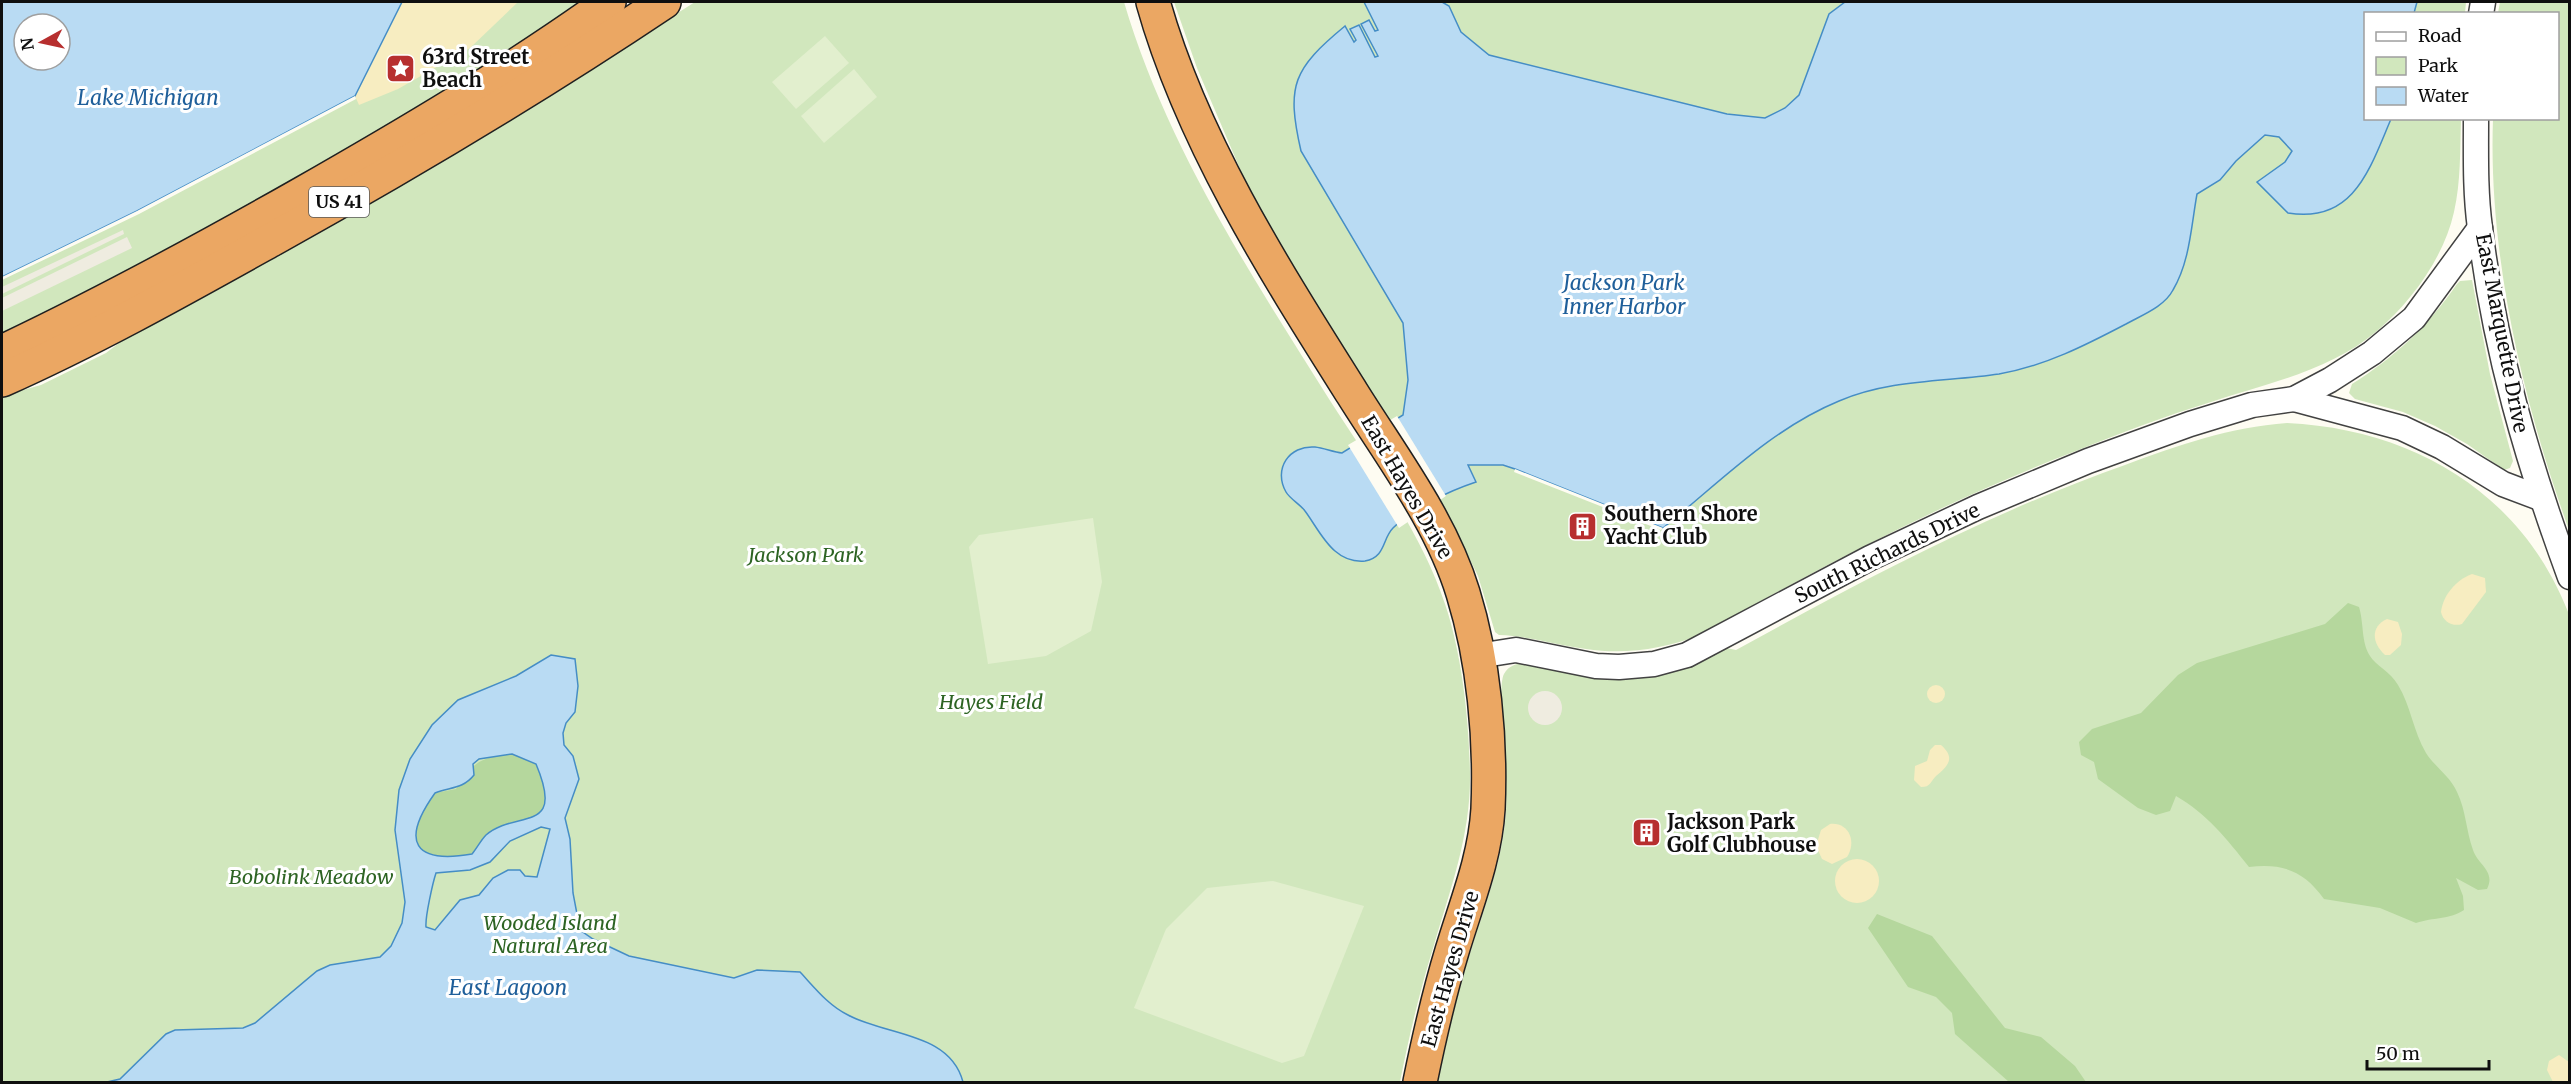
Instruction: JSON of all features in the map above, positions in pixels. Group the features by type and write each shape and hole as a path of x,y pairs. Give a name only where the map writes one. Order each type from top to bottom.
{"highway":[{"name":"US 41","path":"2,351 183,261 412,132 609,2"},
{"name":"US 41","path":"2,380 164,300 423,155 556,74 664,2"},
{"name":"East Hayes Drive","path":"1153,2 1163,39 1195,116 1276,273 1434,526 1463,593 1478,656 1484,705 1488,783 1485,839 1479,869 1437,1001 1420,1083"}],"street":[{"name":"East Marquette Drive","path":"2476,120 2480,228 2504,363 2540,498 2570,577"},
{"name":"South Richards Drive","path":"1478,656 1516,650 1596,666 1619,667 1654,664 1687,655 1870,558 2033,484 2088,461 2190,424 2252,405 2294,399 2350,368 2408,324 2480,228"},
{"name":"South Richards Drive","path":"2294,399 2402,428 2442,447 2503,484 2540,498"}],"green space":[{"path":"402,2 586,2 444,91 299,177 152,258 2,334 2,277 137,211 355,97"},
{"name":"Jackson Park","path":"695,2 1124,2 1142,55 1186,157 1240,256 1408,524 1435,576 1451,623 1464,687 1468,731 1470,773 1467,817 1459,860 1419,996 1400,1082 2,1082 2,396 41,385 106,353 136,330 564,85"},
{"name":"Jackson Park Inner Harbor","path":"1174,2 2466,2 2465,12 2364,12 2364,120 2461,120 2458,189 2454,212 2443,245 2414,292 2390,319 2359,345 2298,374 2143,425 2027,470 1885,536 1700,635 1672,644 1629,651 1601,651 1499,635 1495,632 1478,576 1452,523 1290,263 1246,183 1197,68"},
{"path":"2500,2 2569,2 2569,530 2537,431 2512,328 2496,223 2493,170 2493,120 2559,120 2559,12 2498,12"},
{"path":"825,36 849,63 796,109 772,82"},
{"path":"854,69 877,97 824,143 801,116"},
{"path":"2472,280 2490,374 2513,461 2510,468 2504,470 2467,444 2435,426 2403,412 2355,399 2349,393 2352,384 2410,340 2460,281"},
{"path":"2287,423 2334,428 2378,439 2420,455 2459,476 2494,503 2524,536 2550,574 2570,617 2569,1082 1438,1082 1461,983 1493,881 1501,846 1506,797 1501,698 1504,674 1509,668 1531,662 1704,658 1726,648 1736,650 1879,573 2025,504 2185,444 2245,428"},
{"path":"1093,518 1102,582 1091,631 1046,656 988,664 969,547 979,535"},
{"path":"2348,603 2359,607 2367,651 2398,685 2426,753 2457,792 2473,850 2488,873 2487,889 2478,890 2456,878 2463,896 2464,910 2452,915 2416,923 2380,908 2324,899 2309,882 2292,871 2272,866 2249,867 2216,828 2187,803 2176,796 2170,811 2156,815 2138,808 2098,779 2094,762 2081,755 2079,742 2092,729 2141,713 2178,675 2197,663 2325,624"},
{"path":"512,754 536,764 544,786 545,801 542,811 534,816 499,827 485,837 472,854 436,856 425,852 418,846 416,836 418,825 435,793 456,789 478,762"},
{"path":"1273,881 1364,906 1304,1056 1282,1063 1134,1008 1166,929 1207,888"},
{"path":"1877,914 1932,936 2005,1028 2041,1037 2075,1066 2086,1082 2009,1082 1955,1034 1952,1013 1936,997 1908,987 1868,928"}],"sand":[{"name":"63rd Street Beach","path":"402,2 518,2 470,48 398,89 359,105 355,96"},
{"path":"2472,574 2485,578 2486,592 2462,624 2449,623 2441,612 2444,600 2456,584"},
{"path":"2387,619 2398,622 2402,634 2401,645 2390,655 2385,655 2375,640 2375,631"},
{"path":"1936,685 1942,688 1945,694 1942,700 1936,703 1930,700 1927,694 1930,688"},
{"path":"1935,745 1941,745 1946,750 1949,762 1929,785 1921,787 1914,780 1915,766 1927,761 1930,750"},
{"path":"1830,824 1842,826 1851,839 1847,857 1832,864 1822,859 1816,846 1821,830"},
{"path":"1857,859 1872,866 1879,881 1872,896 1857,903 1842,896 1835,881 1842,866"},
{"path":"2559,1055 2569,1062 2569,1082 2553,1082 2547,1070 2549,1061"}],"shaded area":[{"path":"123,230 124,234 2,294 2,287"},
{"path":"127,237 132,248 2,311 2,298"},
{"path":"1545,691 1557,696 1562,708 1557,720 1545,725 1533,720 1528,708 1533,696"}],"water":[{"name":"Lake Michigan","path":"2,2 402,2 355,96 137,211 2,277"},
{"name":"Jackson Park Inner Harbor","path":"1364,2 1442,2 1449,6 1461,32 1489,55 1727,114 1765,118 1785,108 1799,95 1829,14 1845,2 2417,2 2414,12 2364,12 2364,120 2391,120 2367,173 2356,188 2344,201 2329,210 2311,214 2288,213 2257,182 2285,162 2292,151 2279,137 2265,135 2236,161 2220,180 2197,194 2189,244 2179,279 2169,296 2146,314 2080,347 2033,366 1979,377 1898,385 1839,401 1791,426 1768,442 1663,528 1503,465 1468,465 1476,482 1443,495 1421,507 1393,528 1377,556 1361,561 1345,558 1331,547 1305,511 1286,492 1281,475 1286,460 1298,450 1315,447 1342,453 1403,415 1408,380 1403,323 1301,151 1294,110 1298,80 1314,54 1345,26 1354,42 1356,40 1350,29 1359,25 1375,57 1378,56 1361,24 1369,20 1375,31 1378,30"},
{"name":"East Lagoon","path":"551,655 575,659 578,686 575,712 566,723 563,733 564,745 573,756 579,779 565,818 570,839 573,893 580,930 593,939 629,956 734,978 757,970 800,972 828,1001 848,1015 931,1044 945,1053 956,1066 963,1082 107,1082 120,1079 166,1034 175,1030 243,1028 255,1023 317,971 330,965 380,957 391,946 402,923 405,902 395,830 399,790 410,759 432,725 458,700 516,676","holes":["512,754 536,764 544,786 545,801 541,811 534,816 498,827 486,835 472,854 437,856 426,852 419,846 416,836 418,825 435,793 470,780 474,775 473,764 479,759","541,827 550,829 537,877 525,876 520,870 508,870 493,878 479,895 460,900 435,930 426,927 436,873 470,870 490,862 510,841"]}],"pier":[{"path":"355,96 356,99 139,214 2,280 2,277 137,211"},
{"path":"1397,416 1446,496 1399,528 1348,445"},
{"path":"1515,469 1663,528 1661,530 1514,472"}],"place":[{"name":"63rd Street Beach","path":"401,68"},
{"name":"Southern Shore Yacht Club","path":"1583,526"},
{"name":"Jackson Park Golf Clubhouse","path":"1646,833"}],"park label":[{"name":"Hayes Field","path":"991,702"},
{"name":"Bobolink Meadow","path":"311,877"},
{"name":"Wooded Island Natural Area","path":"550,934"}]}
